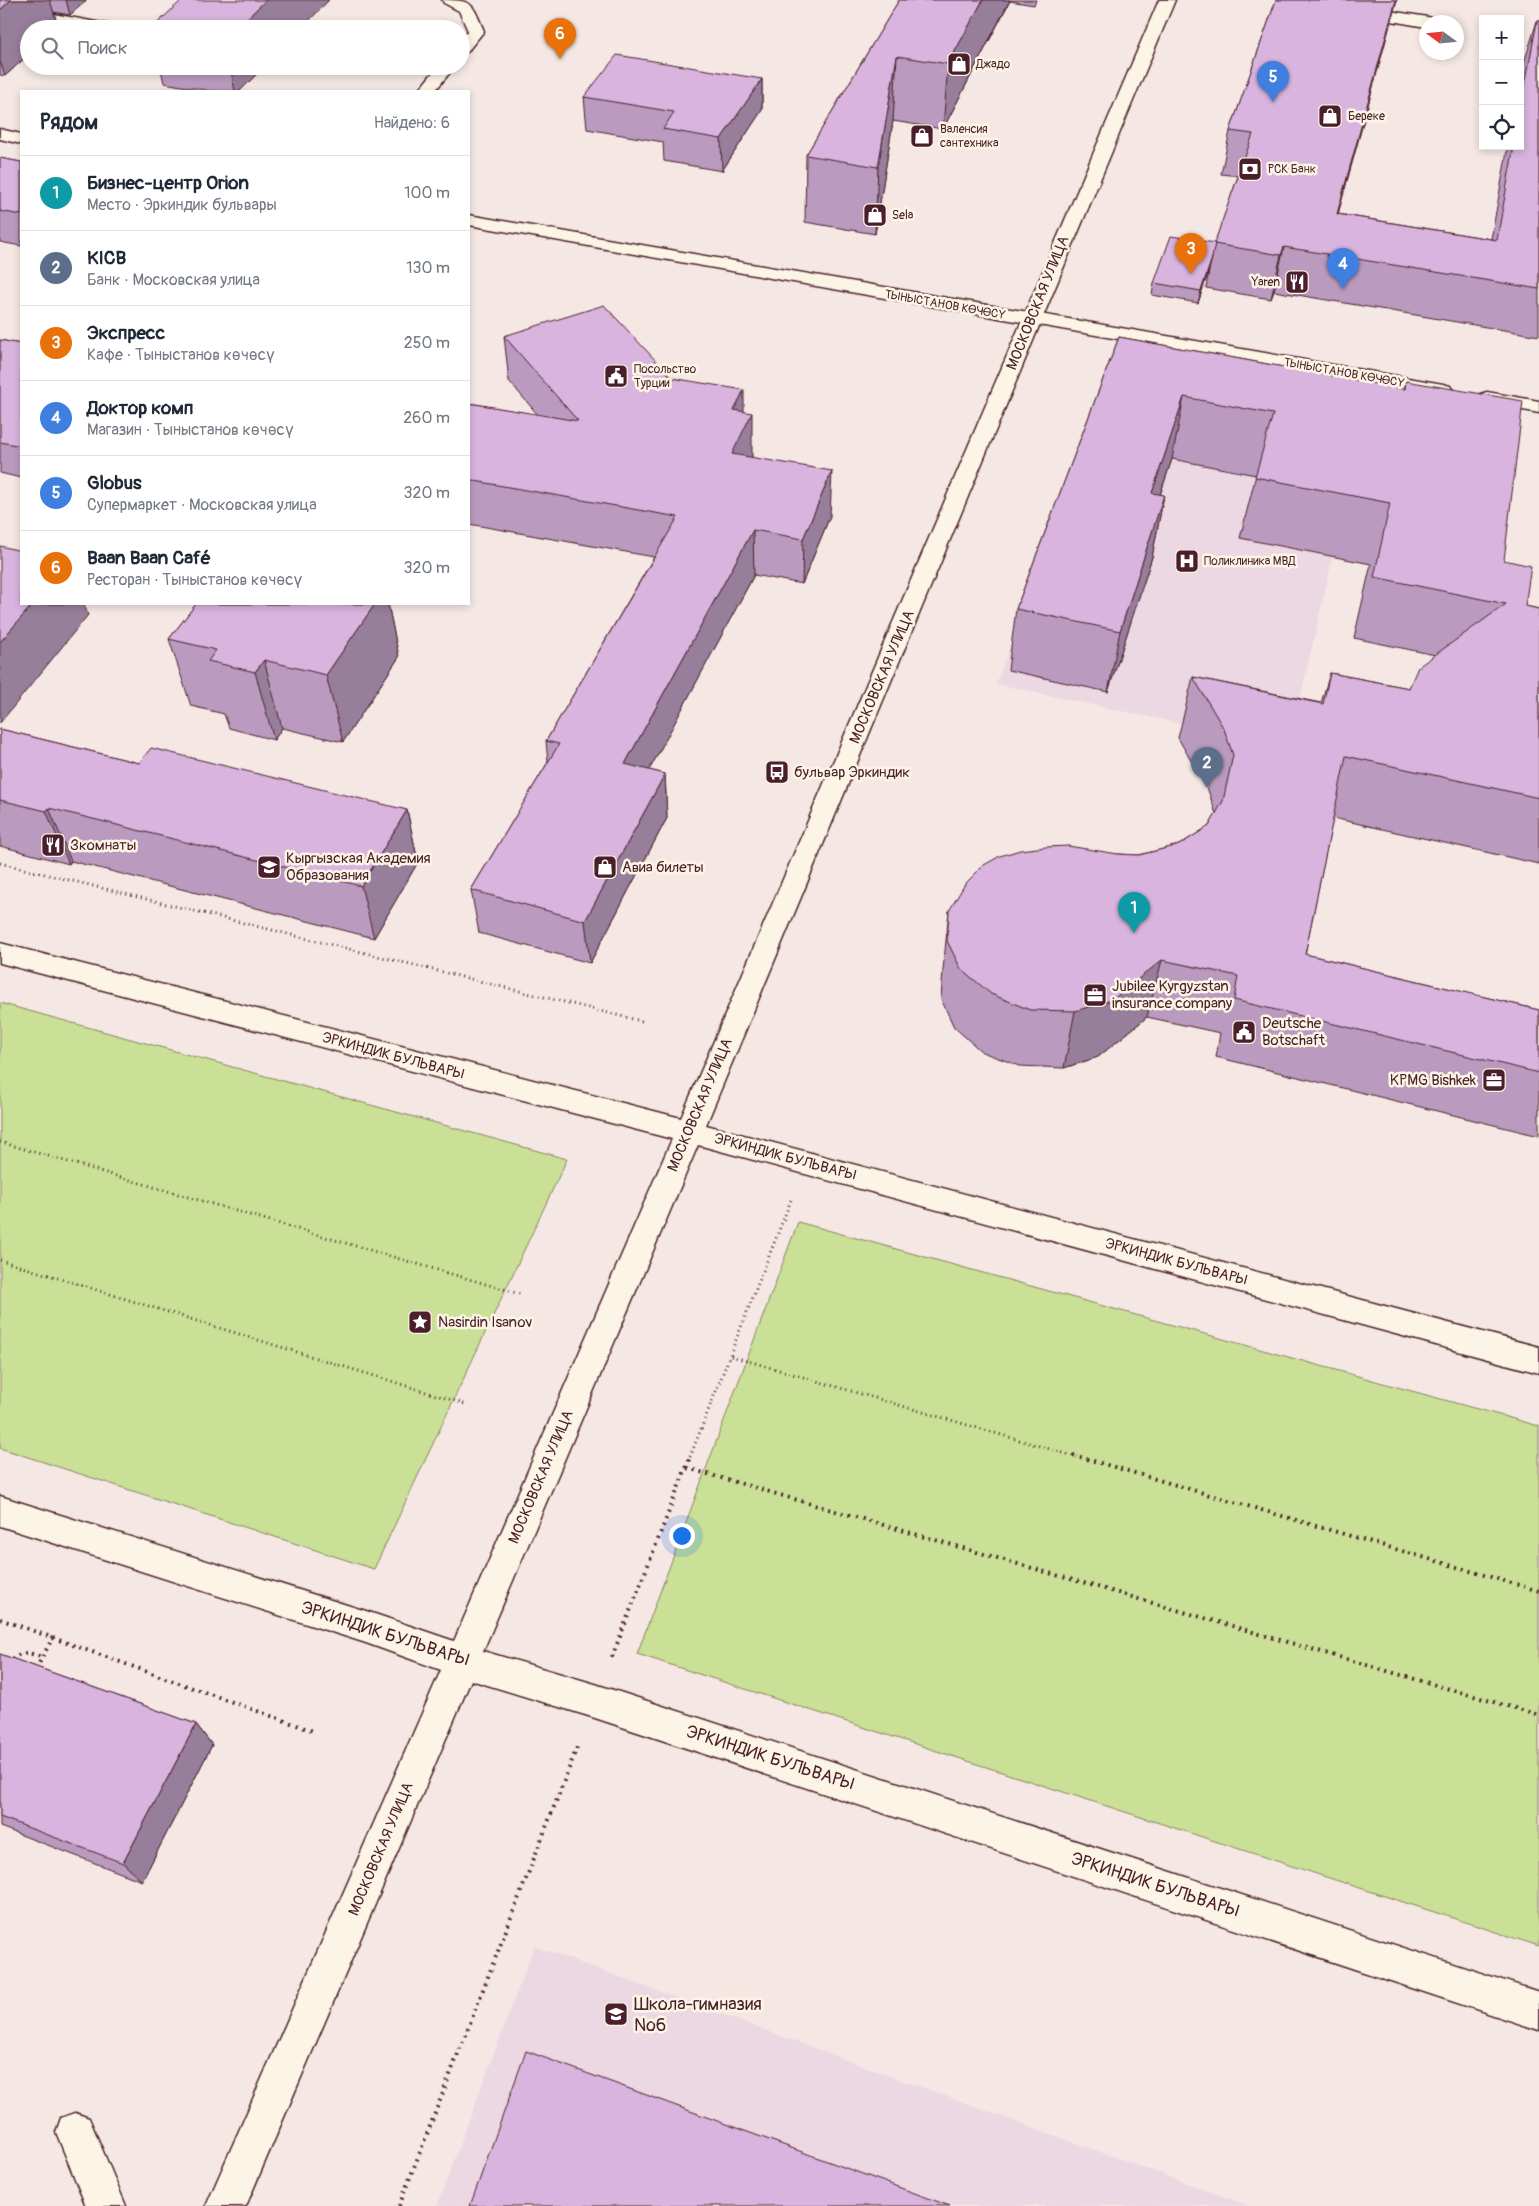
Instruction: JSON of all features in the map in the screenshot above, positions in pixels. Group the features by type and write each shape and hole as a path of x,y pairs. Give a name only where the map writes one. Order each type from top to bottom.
{"street":[{"path":"450,0 466,8 476,31 470,38"},
{"name":"МОСКОВСКАЯ УЛИЦА","path":"226,2206 463,1661 826,809 1167,0"},
{"path":"0,9 59,20"},
{"path":"1344,10 1419,21"},
{"path":"427,90 439,75"},
{"path":"0,134 20,138"},
{"name":"ТЫНЫСТАНОВ КӨЧӨСҮ","path":"470,220 1539,407"},
{"name":"ЭРКИНДИК БУЛЬВАРЫ","path":"0,953 688,1131 1539,1360"},
{"name":"ЭРКИНДИК БУЛЬВАРЫ","path":"0,1511 366,1627 463,1661 614,1707 1539,2011"},
{"path":"75,2132 106,2206"}],"path":[{"path":"0,863 645,1022"},
{"path":"0,1142 520,1294"},
{"path":"0,1260 468,1405"},
{"path":"731,1356 1539,1591"},
{"path":"687,1468 1539,1715"},
{"path":"0,1619 316,1732"},
{"path":"34,1672 53,1637"},
{"path":"12,1667 10,1664 18,1654 26,1652 42,1657"}],"shaded area":[{"name":"Поликлиника МВД","path":"1104,392 1360,439 1289,747 996,684"},
{"name":"Школа-гимназия №6","path":"534,1946 910,2083 1250,2206 437,2206"}],"green space":[{"path":"0,1003 567,1159 374,1569 0,1448"},
{"path":"798,1222 1539,1426 1539,1946 637,1654"}],"building":[{"path":"0,0 11,0 0,10"},
{"path":"182,0 266,0 245,20 161,20"},
{"path":"899,0 983,0 948,64 897,56 878,167 806,155"},
{"path":"1276,0 1396,0 1337,214 1497,240 1513,150 1524,150 1524,91 1537,21 1539,21 1539,289 1284,247 1281,255 1214,244 1253,134 1230,131"},
{"path":"617,55 762,79 721,139 663,129 674,112 584,97"},
{"path":"0,158 20,162 20,215 0,211"},
{"path":"1171,236 1215,243 1201,291 1154,283"},
{"path":"604,305 672,378 744,390 734,410 752,413 732,454 832,471 803,539 753,530 625,764 665,774 585,921 471,890 559,744 546,741 678,517 470,480 470,403 578,421 504,336"},
{"path":"1119,337 1405,389 1406,381 1523,401 1504,560 1531,566 1525,606 1539,609 1539,798 1346,756 1305,954 1539,1010 1539,1073 1234,1000 1238,976 1162,960 1112,1000 1075,1011 1030,1010 991,994 961,969 947,941 949,911 965,884 984,865 1000,856 1020,850 1046,847 1068,846 1118,854 1139,855 1179,845 1209,826 1223,801 1233,755 1224,729 1193,677 1323,704 1330,673 1409,688 1418,667 1506,604 1374,577 1390,503 1255,477 1273,414 1184,397 1152,493 1164,495 1120,631 1016,609"},
{"path":"0,340 20,344 20,446 0,442"},
{"path":"0,546 20,551 20,605 32,605 0,642"},
{"path":"195,605 374,605 326,675 264,660 255,672 208,661 216,650 169,639"},
{"path":"0,729 139,763 151,748 407,810 361,886 49,808 46,811 0,800"},
{"path":"0,1654 196,1724 123,1863 0,1817"},
{"path":"526,2051 950,2206 470,2206"}],"place":[{"name":"Baan Baan Café","path":"560,59"},
{"name":"Джадо","path":"959,64"},
{"name":"Globus","path":"1273,102"},
{"name":"Береке","path":"1330,116"},
{"name":"Валенсия сантехника","path":"922,136"},
{"name":"РСК Банк","path":"1250,169"},
{"name":"Sela","path":"875,215"},
{"name":"Экспресс","path":"1191,274"},
{"name":"Yaren","path":"1297,282"},
{"name":"Доктор комп","path":"1343,289"},
{"name":"Посольство Турции","path":"616,376"},
{"name":"Поликлиника МВД","path":"1187,561"},
{"name":"бульвар Эркиндик","path":"777,772"},
{"name":"KICB","path":"1207,788"},
{"name":"Зкомнаты","path":"53,845"},
{"name":"Кыргызская Академия Образования","path":"269,867"},
{"name":"Авиа билеты","path":"605,867"},
{"name":"Бизнес-центр Orion","path":"1134,933"},
{"name":"Jubilee Kyrgyzstan insurance company","path":"1095,995"},
{"name":"Deutsche Botschaft","path":"1244,1032"},
{"name":"KPMG Bishkek","path":"1494,1080"},
{"name":"Nasirdin Isanov","path":"420,1322"},
{"name":"Школа-гимназия №6","path":"616,2014"}]}
